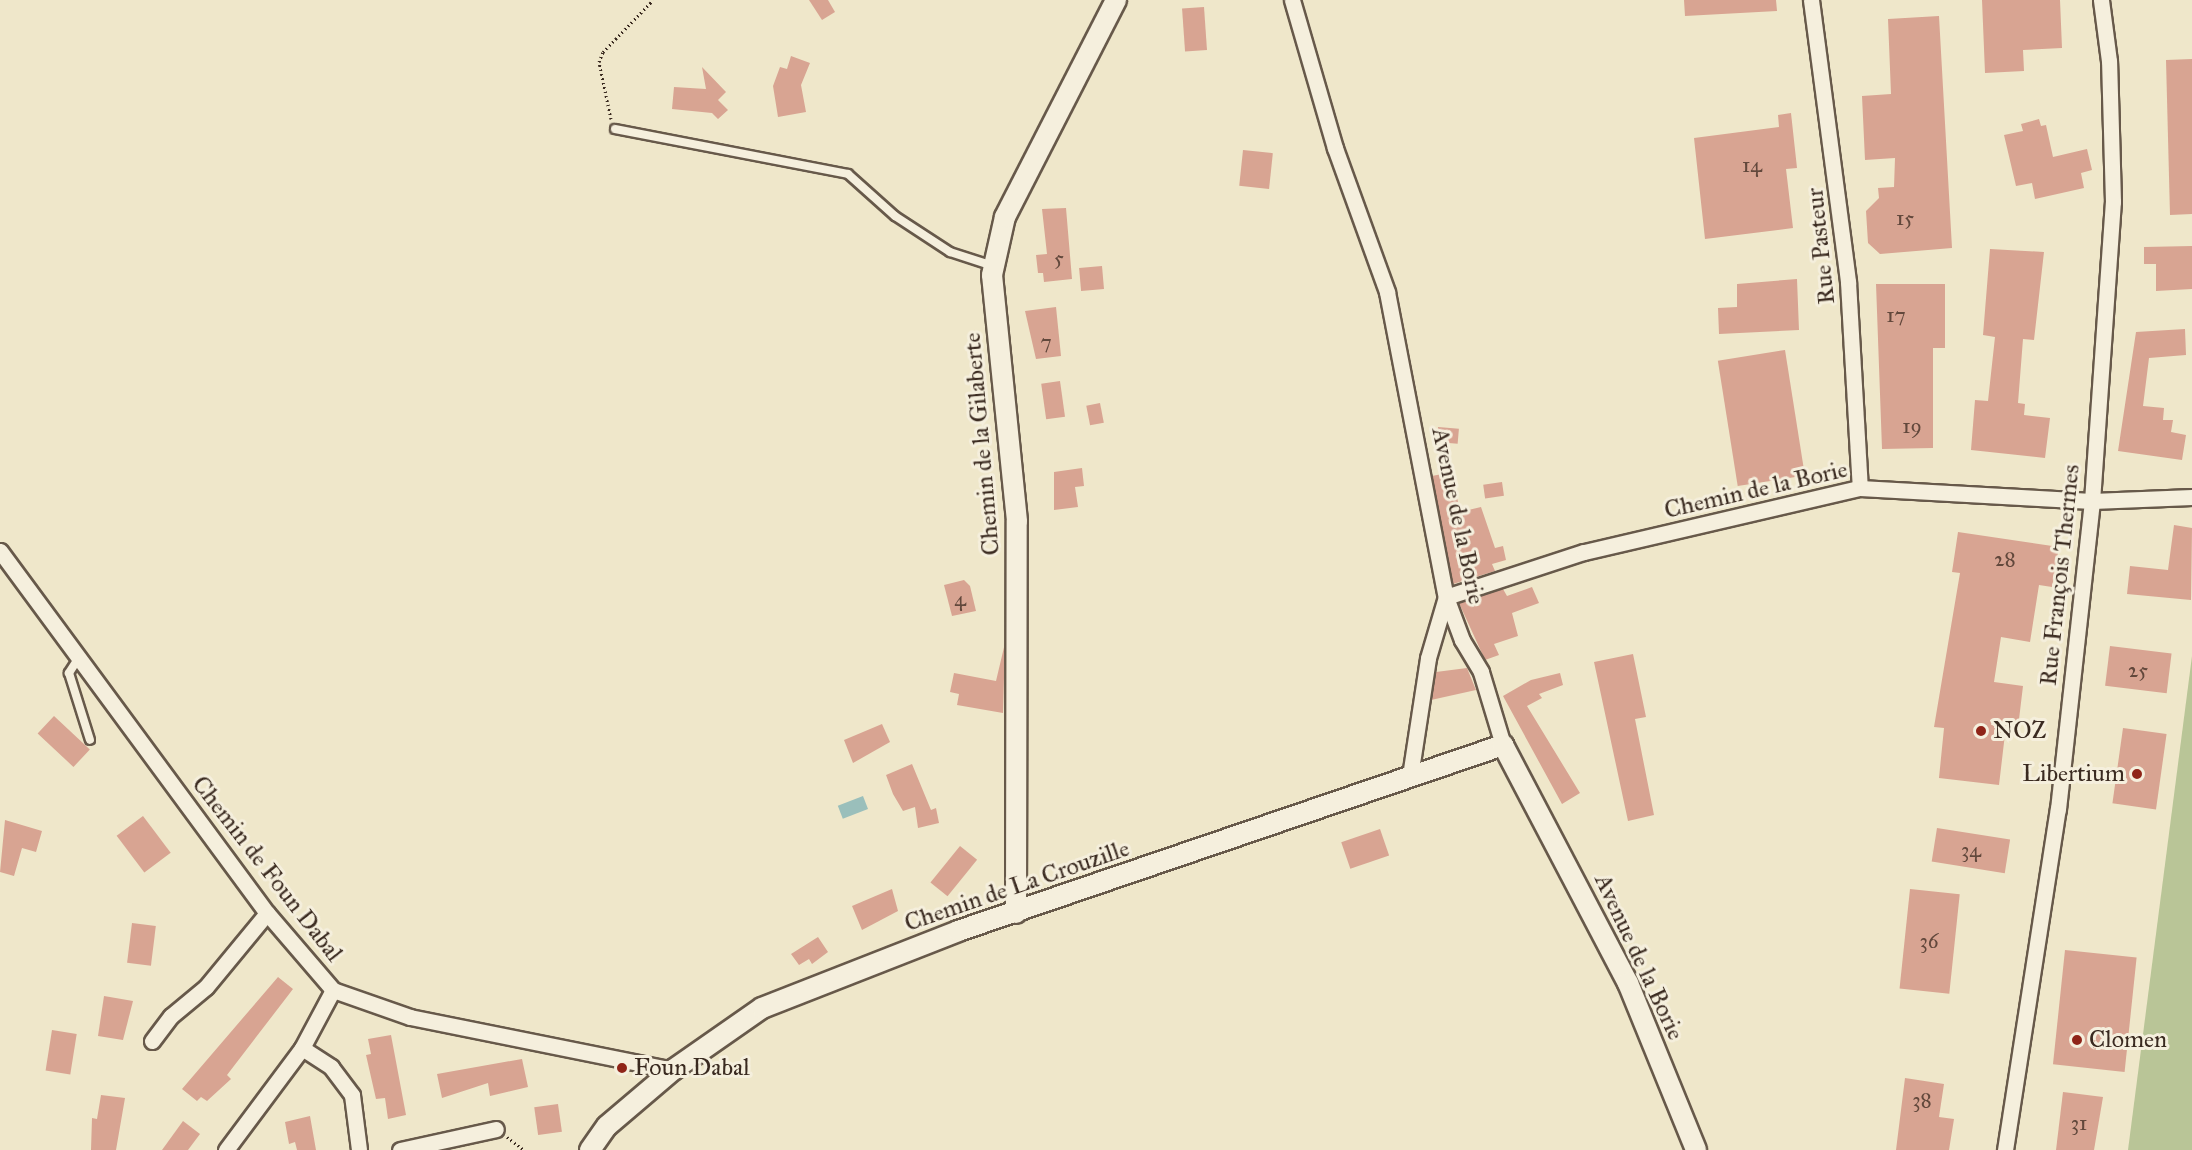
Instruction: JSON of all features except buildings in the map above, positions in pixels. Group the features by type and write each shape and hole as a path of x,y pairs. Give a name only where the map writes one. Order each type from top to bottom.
{"street":[{"name":"Chemin de la Gilaberte","path":"1016,913 1017,521 994,267 1005,217 1116,0"},
{"name":"Avenue de la Borie","path":"1292,0 1335,148 1387,292 1446,597 1462,640 1481,672 1503,745 1628,983 1696,1150"},
{"name":"Rue Pasteur","path":"1811,0 1848,282 1860,488"},
{"name":"Rue François Thermes","path":"2005,1150 2058,808 2092,501 2114,202 2109,61 2101,0"},
{"name":"Chemin de la Borie","path":"1446,597 1584,552 1860,488 2092,501 2192,497"},
{"name":"Chemin de Foun Dabal","path":"0,551 267,913 333,990 410,1017 673,1070"},
{"path":"1410,776 1428,658 1446,597"},
{"name":"Chemin de La Crouzille","path":"590,1150 607,1126 673,1070 762,1008 1016,913 1503,745"},
{"path":"152,1041 171,1016 206,987 267,913"},
{"path":"226,1150 302,1048 333,990"},
{"path":"302,1048 331,1067 352,1095 359,1150"},
{"path":"400,1150 496,1129"}],"lane":[{"path":"615,129 848,174 895,216 950,252 994,267"},
{"path":"78,659 69,673 90,740"}],"path":[{"path":"615,129 599,63 610,43 653,0"},
{"path":"496,1129 525,1150"}],"green space":[{"path":"2192,656 2192,1150 2128,1150"}],"water":[{"path":"863,796 868,809 843,819 838,806"}],"place":[{"name":"NOZ","path":"1981,731"},
{"name":"Libertium","path":"2137,774"},
{"name":"Clomen","path":"2077,1040"},
{"name":"Foun Dabal","path":"622,1068"}]}
